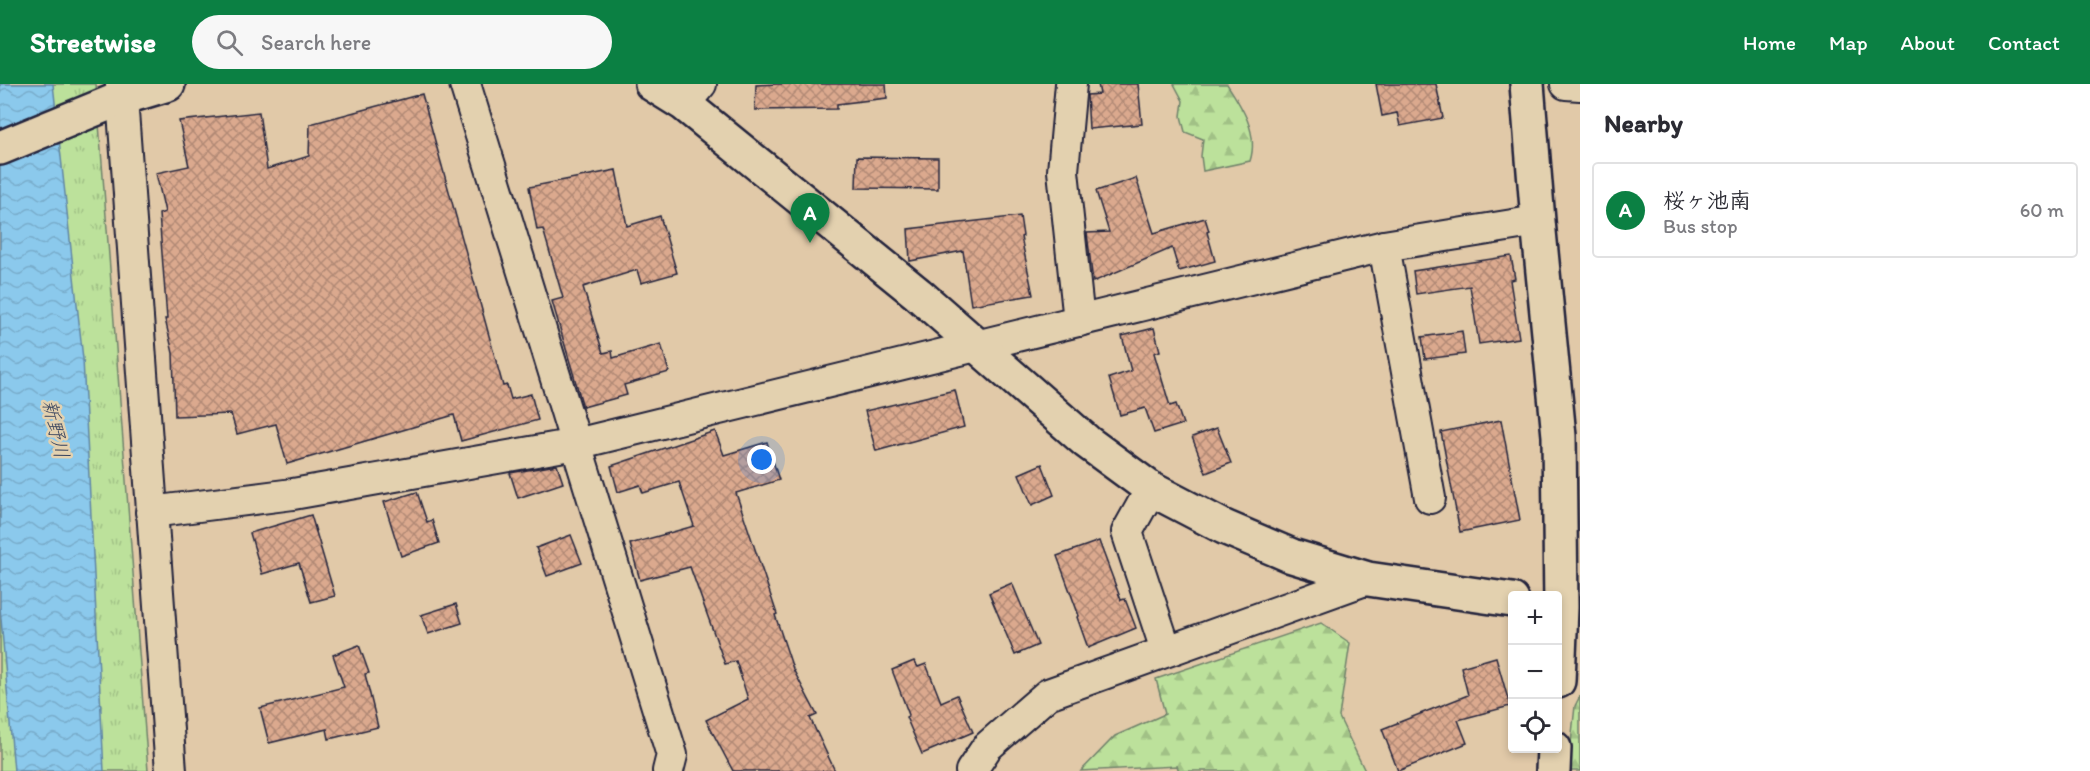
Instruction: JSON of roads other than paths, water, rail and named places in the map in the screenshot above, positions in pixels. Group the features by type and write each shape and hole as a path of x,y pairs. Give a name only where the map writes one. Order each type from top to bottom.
{"street":[{"path":"0,148 115,96 168,84"},
{"path":"465,84 672,755 668,771"},
{"path":"652,84 692,94 975,346 1087,442 1151,489 1224,527 1292,556 1368,579 1508,599"},
{"path":"1071,84 1063,171 1079,321"},
{"path":"1527,84 1559,436 1566,607 1561,645"},
{"path":"1566,84 1580,85"},
{"path":"115,96 171,771"},
{"path":"151,512 293,494 576,444 1384,246 1538,222"},
{"path":"1384,246 1430,498"},
{"path":"1151,489 1127,532 1166,650"},
{"path":"971,771 987,747 1048,694 1368,579"},
{"path":"1553,771 1554,753"}],"water":[{"name":"新野川","path":"0,84 53,84 83,359 104,771 14,771 0,607"}],"place":[{"name":"桜ヶ池南","path":"810,243"}]}
